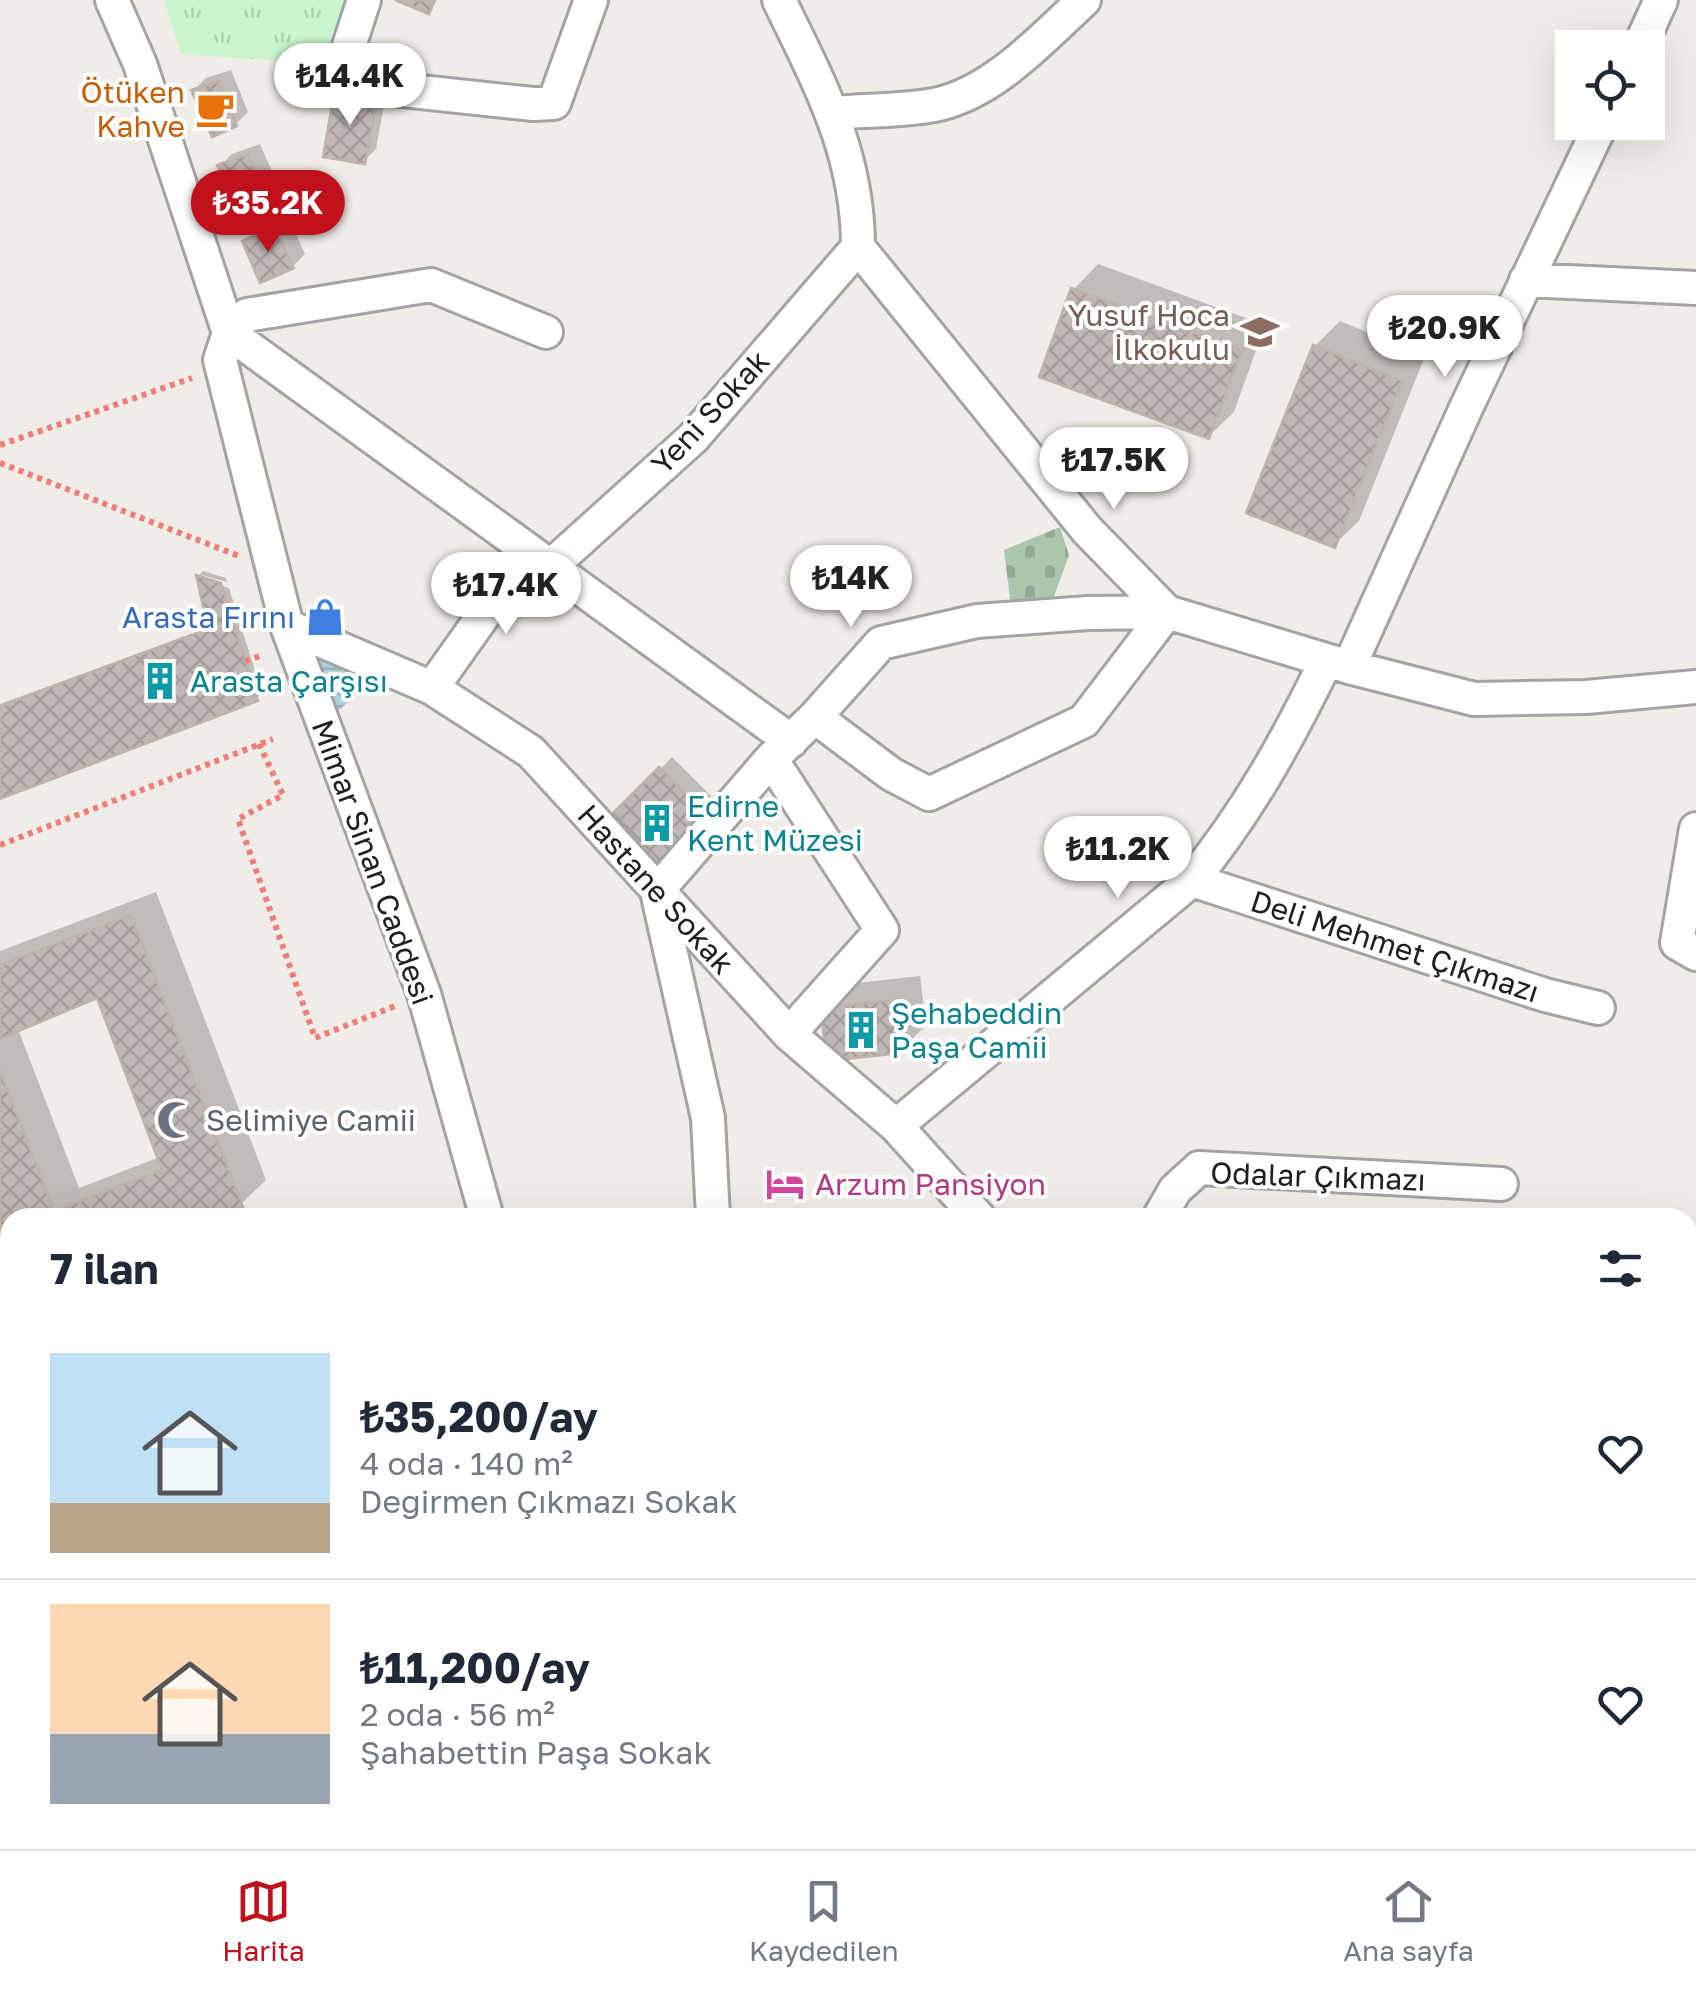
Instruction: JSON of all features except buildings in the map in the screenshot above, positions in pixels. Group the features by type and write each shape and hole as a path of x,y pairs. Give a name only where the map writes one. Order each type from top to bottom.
{"street":[{"path":"112,0 140,64 228,334 540,559 781,750 882,930 789,1034"},
{"path":"364,0 337,83 554,104 590,0"},
{"path":"779,0 834,113 858,202 858,247 1087,530 1167,612"},
{"path":"1647,30 1662,0"},
{"path":"834,113 936,104 959,96 1010,66 1072,3"},
{"path":"896,1126 1192,880 1226,839 1338,664 1593,140"},
{"name":"Yeni Sokak","path":"432,688 540,559 692,438 858,247"},
{"path":"1526,280 1696,288"},
{"path":"228,334 247,315 431,285 546,332"},
{"name":"Mimar Sinan Caddesi","path":"228,334 220,360 287,626 424,994 484,1208"},
{"path":"815,716 892,774 929,794 1084,722 1167,612"},
{"path":"712,1208 708,1118 656,891 881,643 976,621 1167,612 1338,664 1474,698 1586,698 1696,687"},
{"name":"Hastane Sokak","path":"287,626 432,688 531,752 789,1034 896,1126 970,1208"},
{"path":"1696,829 1677,944 1696,954"},
{"name":"Deli Mehmet Çıkmazı","path":"1192,880 1545,995 1598,1008"},
{"name":"Odalar Çıkmazı","path":"1165,1208 1175,1190 1200,1168 1501,1184"}],"path":[{"path":"0,445 222,368"},
{"path":"0,463 272,569"},
{"path":"0,845 272,739"},
{"path":"259,744 284,795 238,819 315,1038 424,994"}],"green space":[{"path":"164,0 349,0 331,64 181,54"},
{"path":"1060,527 1069,555 1052,602 1012,615 1004,550"}],"water":[{"path":"331,653 373,680 328,720 308,671"}],"place":[{"name":"Ötüken Kahve","path":"215,109"},
{"name":"Yusuf Hoca İlkokulu","path":"1260,332"},
{"name":"Arasta Fırını","path":"325,617"},
{"name":"Arasta Çarşısı","path":"160,681"},
{"name":"Edirne Kent Müzesi","path":"657,823"},
{"name":"Şehabeddin Paşa Camii","path":"861,1030"},
{"name":"Selimiye Camii","path":"176,1120"},
{"name":"Arzum Pansiyon","path":"785,1184"}]}
